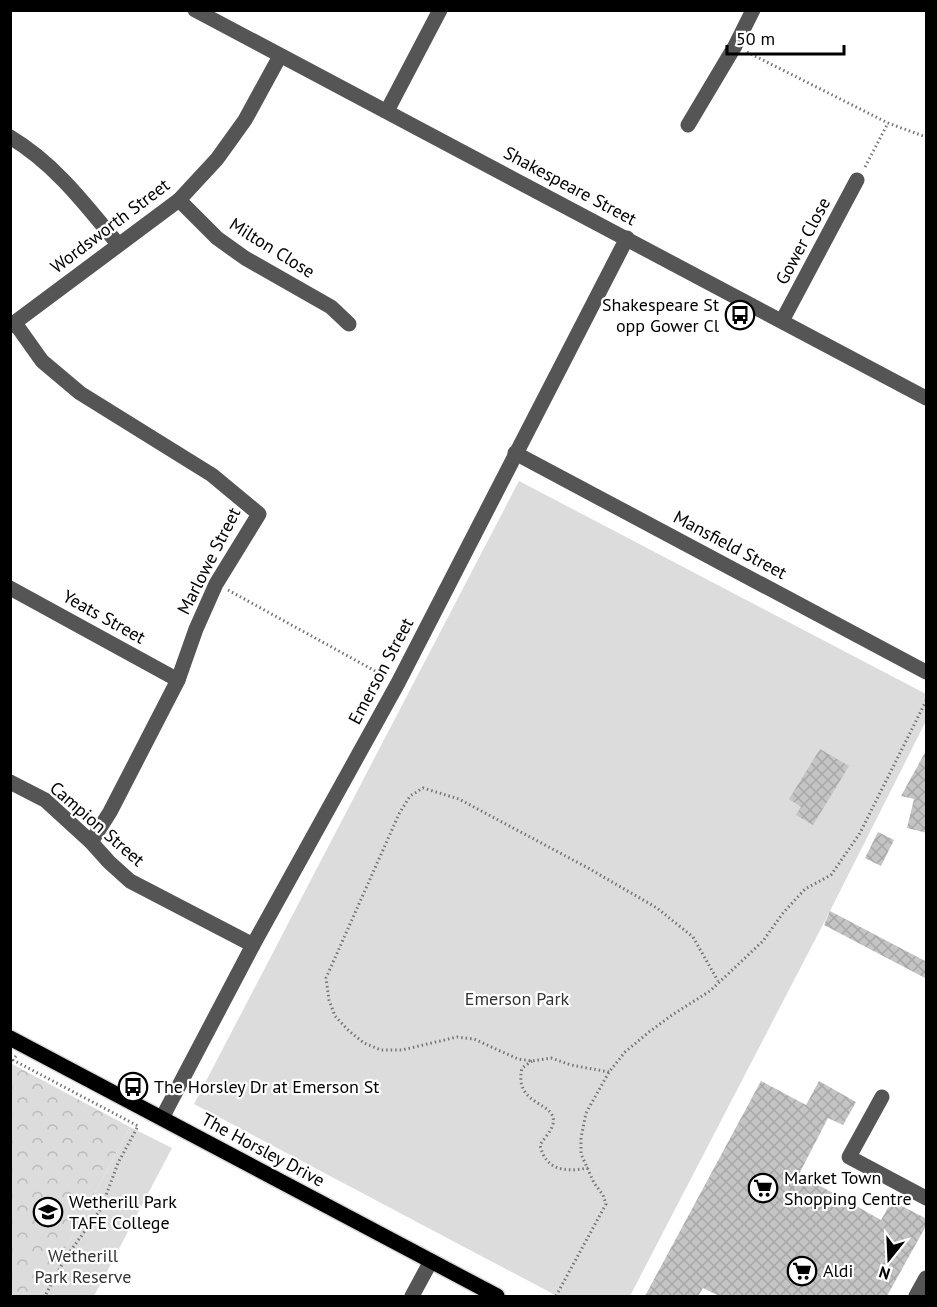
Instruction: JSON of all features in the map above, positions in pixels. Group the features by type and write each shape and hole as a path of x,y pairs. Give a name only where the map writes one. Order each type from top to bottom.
{"main road":[{"name":"The Horsley Drive","path":"17,1041 497,1296"}],"street":[{"name":"Shakespeare Street","path":"195,10 927,398"},
{"path":"387,111 440,10"},
{"path":"688,125 735,46 753,10"},
{"name":"Wordsworth Street","path":"13,325 179,200 217,159 245,120 280,56"},
{"path":"10,137 31,150 65,180 118,244"},
{"name":"Gower Close","path":"782,321 858,180"},
{"name":"Milton Close","path":"179,200 217,238 245,258 331,307 349,324"},
{"name":"Emerson Street","path":"162,1118 253,945 398,683 627,238"},
{"name":"Marlowe Street","path":"13,325 42,361 80,393 212,475 259,514 216,584 195,630 178,680 110,812 91,842"},
{"name":"Mansfield Street","path":"515,453 927,672"},
{"name":"Yeats Street","path":"10,588 178,680"},
{"name":"Campion Street","path":"10,782 45,800 130,881 253,945"},
{"path":"882,1097 849,1157 927,1198"},
{"path":"412,1296 431,1261"},
{"path":"916,1296 927,1278"}],"path":[{"path":"735,46 888,123 927,137"},
{"path":"858,180 888,123"},
{"path":"216,584 398,683"},
{"path":"556,1296 606,1204 581,1154 581,1138 586,1113 609,1072 625,1052 649,1032 710,991 763,941 783,913 805,889 831,875 860,833 927,701"},
{"path":"609,1072 571,1065 551,1058 532,1061 518,1059 474,1039 457,1037 402,1050 381,1050 364,1043 334,1016 328,1000 326,978 399,814 410,796 423,788 459,800 588,868 657,908 693,937 718,981"},
{"path":"17,1041 14,1060 138,1126 118,1163 101,1209 66,1257 45,1296"},
{"path":"532,1061 522,1068 520,1084 524,1093 551,1113 554,1121 540,1145 542,1155 548,1163 560,1169 588,1168"}],"green space":[{"name":"Emerson Park","path":"519,481 926,694 926,721 630,1296 557,1296 194,1104"},
{"name":"Wetherill Park TAFE College","path":"12,1064 130,1127 40,1296 11,1296"},
{"name":"Wetherill Park Reserve","path":"130,1127 172,1148 94,1296 40,1296"}],"building":[{"path":"820,749 849,766 813,825 796,815 801,807 789,799"},
{"path":"927,749 927,833 907,828 914,799 901,796"},
{"path":"878,832 894,840 881,866 865,858"},
{"path":"830,911 927,962 927,979 824,925"},
{"name":"Market Town Shopping Centre","path":"761,1081 806,1105 819,1081 856,1102 843,1125 828,1118 799,1174 881,1220 892,1201 927,1219 927,1224 887,1296 719,1296 703,1288 698,1296 645,1296"}],"place":[{"name":"Shakespeare St opp Gower Cl","path":"740,315"},
{"name":"The Horsley Dr at Emerson St","path":"133,1087"},
{"name":"Market Town Shopping Centre","path":"763,1188"},
{"name":"Wetherill Park TAFE College","path":"48,1212"},
{"name":"Aldi","path":"802,1271"}]}
